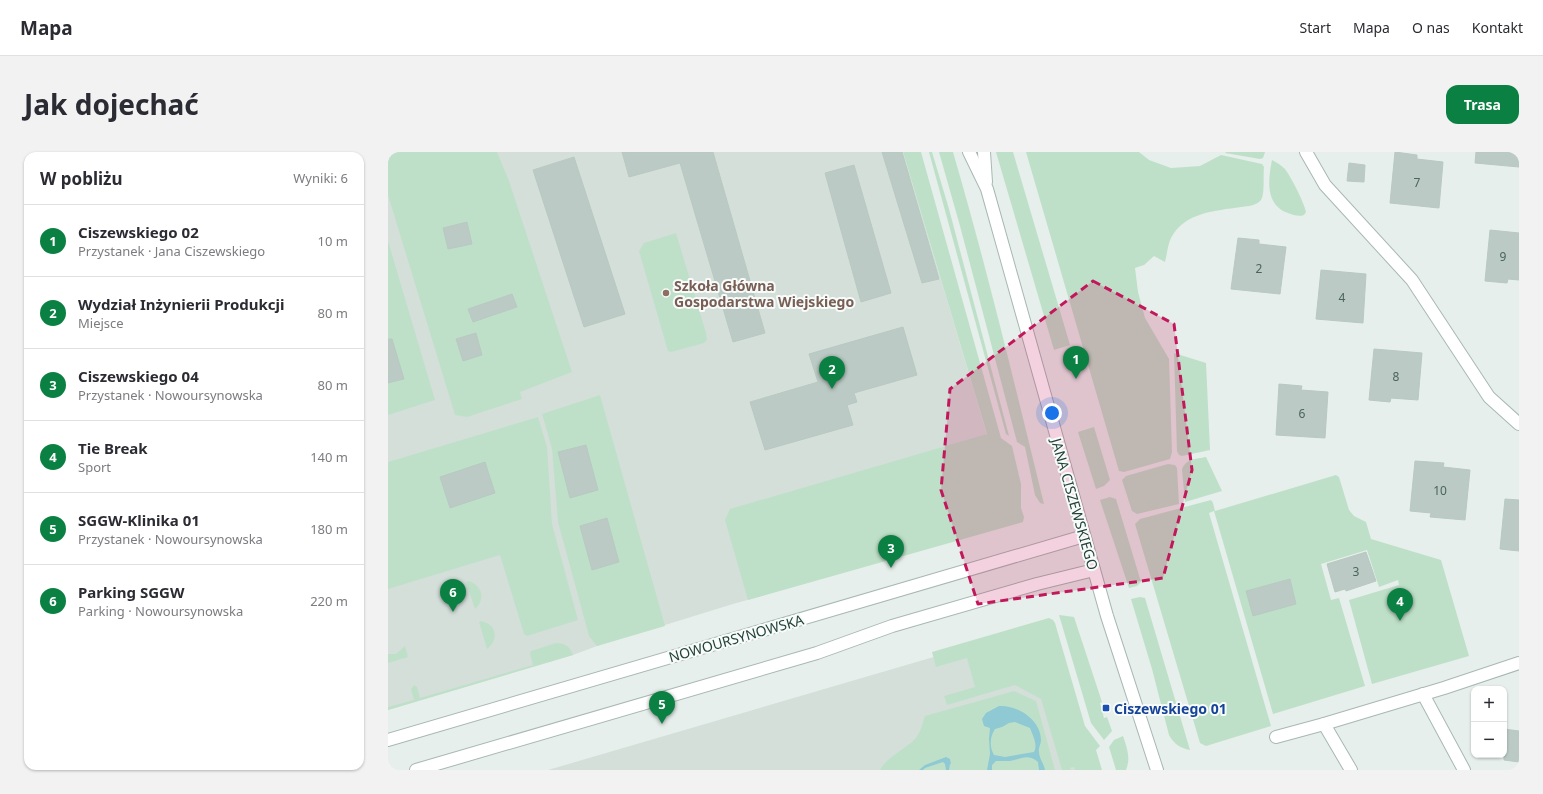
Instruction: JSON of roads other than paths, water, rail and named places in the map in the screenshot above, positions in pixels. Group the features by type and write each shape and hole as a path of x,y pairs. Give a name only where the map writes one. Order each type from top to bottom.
{"street":[{"name":"JANA CISZEWSKIEGO","path":"969,152 987,189 1107,616 1157,770"},
{"name":"JANA CISZEWSKIEGO","path":"984,152 987,189"},
{"path":"1306,152 1325,185 1412,280 1488,397 1519,424"},
{"name":"NOWOURSYNOWSKA","path":"388,740 1084,536"},
{"path":"416,770 817,653 906,622 1030,586 1094,570"},
{"path":"1276,737 1324,724 1519,663"},
{"path":"1422,694 1464,770"},
{"path":"1324,724 1351,770"}],"water":[{"path":"999,706 1006,706 1021,711 1033,720 1040,733 1041,740 1039,754 1045,770 1039,770 1038,762 1028,757 1010,761 996,761 992,765 992,770 987,770 990,754 990,728 984,726 982,719 986,713","holes":["1015,722 1030,728 1034,737 1034,752 1005,757 994,755 991,748 991,742 995,729"]},
{"path":"946,757 950,759 951,764 949,770 946,770 943,762 923,770 919,770 925,765"}],"place":[{"name":"Szkoła Główna Gospodarstwa Wiejskiego","path":"666,293"},
{"name":"Ciszewskiego 02","path":"1076,379"},
{"name":"Wydział Inżynierii Produkcji","path":"832,389"},
{"name":"Ciszewskiego 04","path":"891,568"},
{"name":"Parking SGGW","path":"453,612"},
{"name":"Tie Break","path":"1400,621"},
{"name":"Ciszewskiego 01","path":"1106,708"},
{"name":"SGGW-Klinika 01","path":"662,724"}]}
